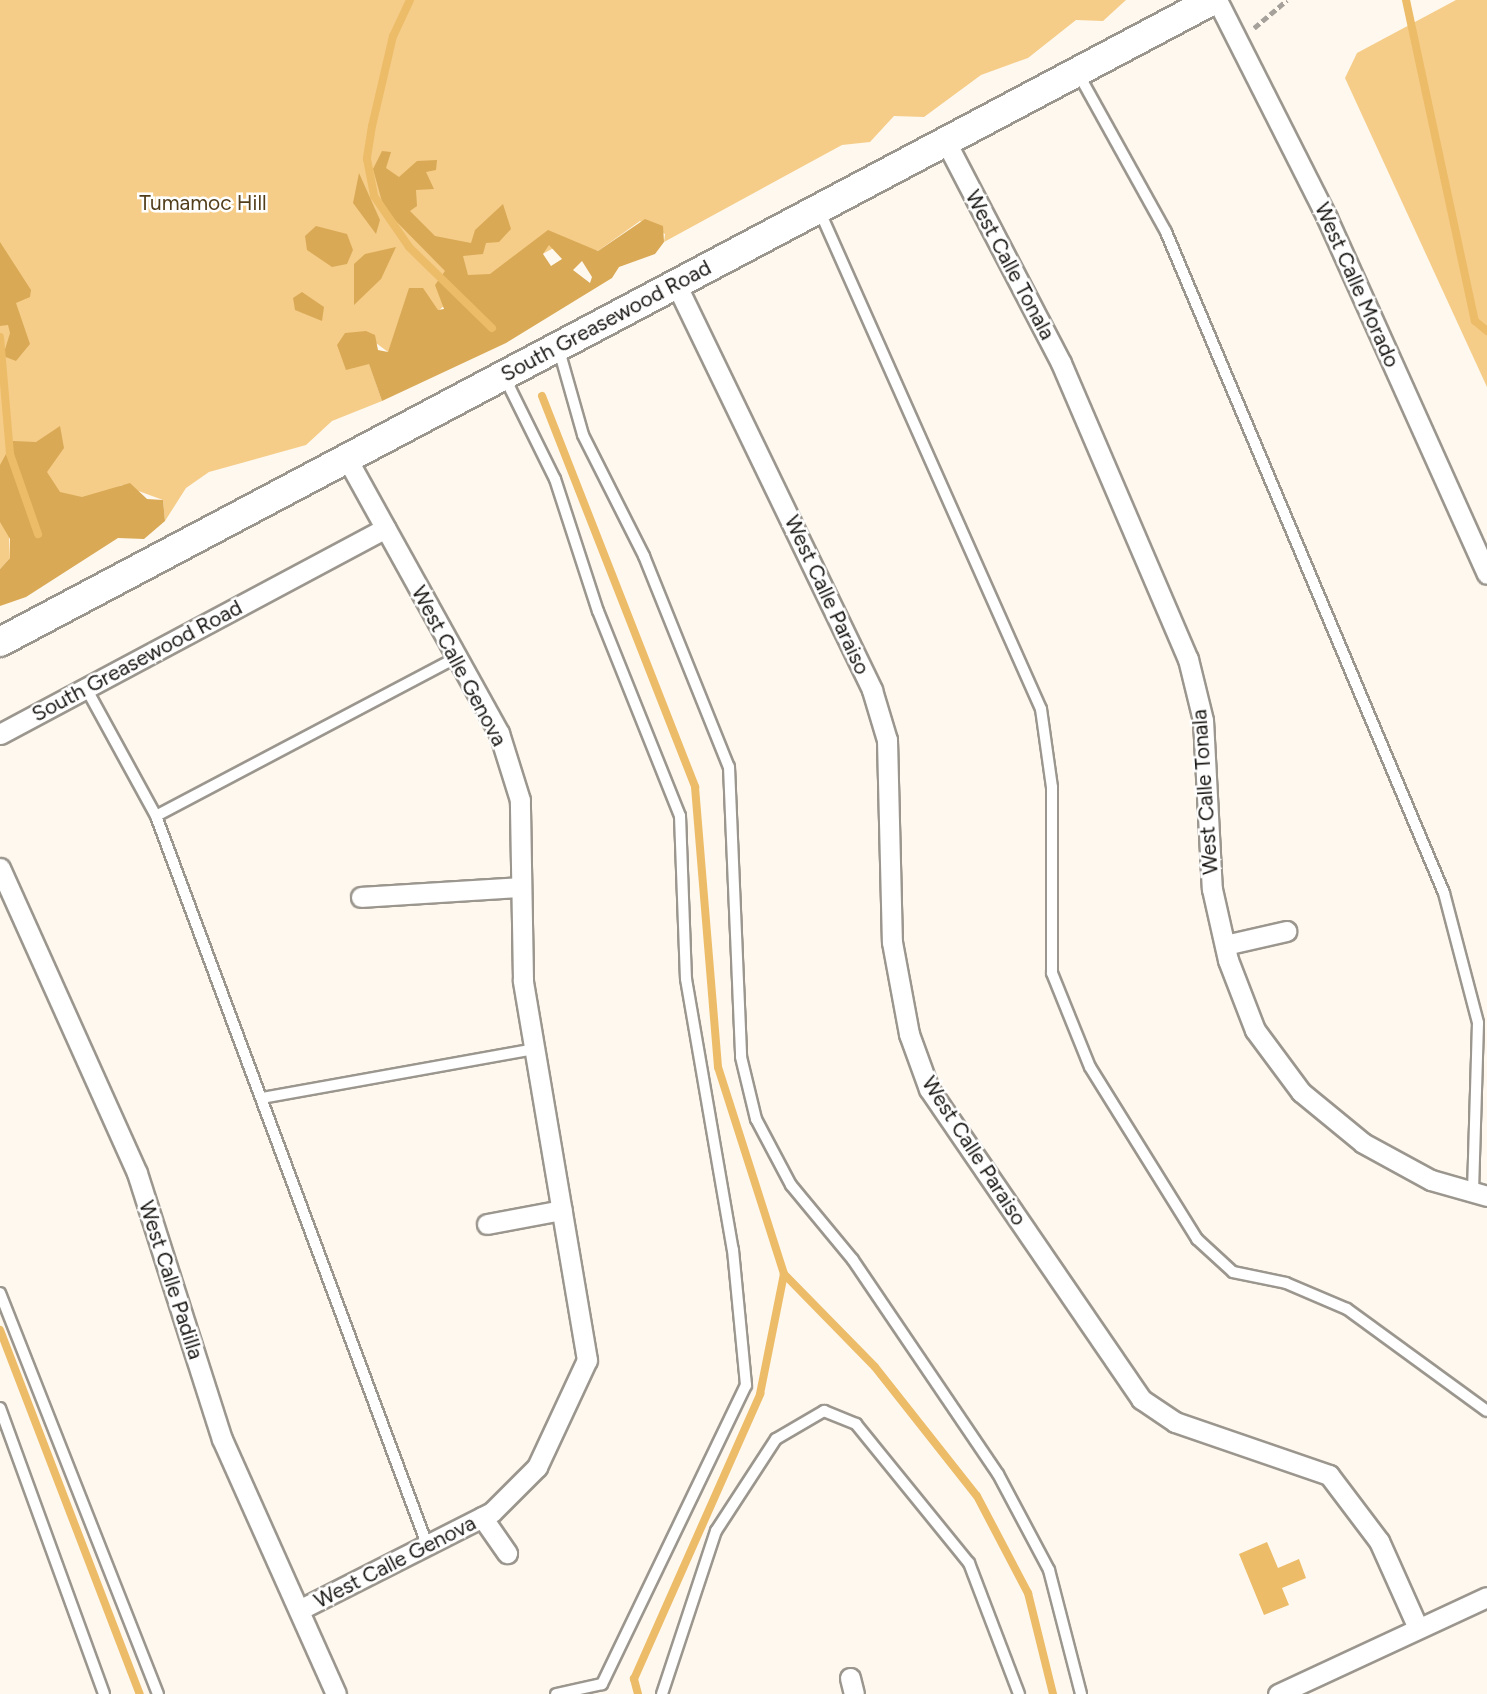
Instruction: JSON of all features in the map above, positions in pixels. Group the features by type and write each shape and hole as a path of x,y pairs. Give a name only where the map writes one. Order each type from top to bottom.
{"main road":[{"name":"South Greasewood Road","path":"0,642 1215,0"}],"street":[{"name":"West Calle Morado","path":"1215,0 1327,218 1487,575"},
{"name":"West Calle Tonala","path":"946,142 1061,363 1188,659 1203,720 1212,889 1225,945 1255,1030 1301,1092 1363,1143 1431,1180 1480,1194"},
{"name":"West Calle Paraiso","path":"676,284 876,702 887,740 892,942 909,1034 929,1089 1141,1399 1175,1422 1329,1475 1379,1541 1418,1628"},
{"name":"West Calle Genova","path":"299,1610 429,1548 482,1517 537,1467 587,1360 523,980 520,800 499,733 347,458"},
{"name":"South Greasewood Road","path":"0,734 385,528"},
{"name":"West Calle Padilla","path":"0,868 137,1173 222,1439 336,1694"},
{"path":"361,897 522,887"},
{"path":"1225,945 1286,931"},
{"path":"488,1224 562,1210"},
{"path":"482,1517 507,1553"},
{"path":"1278,1694 1487,1597"}],"lane":[{"path":"1077,71 1166,232 1444,893 1482,1044 1480,1194"},
{"path":"818,209 1041,709 1052,788 1052,973 1090,1067 1197,1239 1233,1272 1286,1283 1347,1309 1487,1411"},
{"path":"558,346 583,435 644,556 729,767 741,1057 756,1119 791,1185 853,1260 999,1474 1049,1570 1081,1694"},
{"path":"503,375 555,479 598,611 680,816 686,979 733,1250 746,1385 602,1684 556,1694"},
{"path":"156,816 457,657"},
{"path":"86,688 156,816 429,1548"},
{"path":"262,1098 535,1049"},
{"path":"0,1293 158,1694"},
{"path":"0,1408 104,1694"},
{"path":"663,1694 716,1531 776,1439 824,1411 856,1423 969,1563 1019,1694"}],"path":[{"path":"1238,42 1287,0"}],"green space":[{"name":"Tumamoc Hill","path":"0,0 1126,0 1103,21 1076,20 1028,58 981,75 924,117 894,116 870,142 842,145 664,242 665,234 640,221 598,251 567,241 444,306 388,352 376,343 369,363 382,401 332,421 306,445 209,472 186,488 165,521 163,500 122,485 9,536 10,558 0,569"},
{"path":"1456,0 1487,0 1487,387 1345,78 1357,53"}],"shaded area":[{"path":"382,151 391,152 386,168 399,177 417,161 437,160 436,170 426,172 434,189 416,190 417,206 410,211 435,236 471,243 475,230 503,204 511,229 499,242 486,243 483,254 463,256 468,275 490,274 548,230 598,251 645,219 663,226 664,242 655,254 619,267 612,278 506,343 382,401 369,364 346,370 337,345 345,333 366,331 375,335 378,350 388,352 409,288 423,288 438,310 444,309 435,285 445,271 384,209 373,169","holes":["549,245 562,259 551,266 543,254","582,261 592,277 590,283 573,270"]},
{"path":"359,173 380,220 376,234 353,203"},
{"path":"316,226 347,234 353,250 347,264 332,267 307,250 305,236"},
{"path":"0,242 31,290 30,297 16,303 30,344 16,361 3,356 10,333 8,325 0,326"},
{"path":"396,247 381,279 354,305 354,264 365,254"},
{"path":"302,292 324,307 322,321 295,310 293,298"},
{"path":"60,426 64,448 47,472 60,492 82,497 130,483 147,499 163,500 165,521 144,539 118,538 26,597 0,606 0,569 10,558 10,539 0,522 0,465 13,441 36,442"},
{"path":"1267,1542 1278,1568 1299,1559 1306,1578 1282,1588 1289,1605 1264,1615 1239,1554"}],"waterway":[{"path":"410,0 393,36 372,126 367,159 374,196 409,247 492,328"},
{"path":"1406,0 1475,321 1487,331"},
{"path":"0,337 10,454 38,534"},
{"path":"542,396 695,787 718,1067 784,1274 875,1367 977,1496 1028,1593 1053,1694"},
{"path":"638,1694 634,1679 760,1394 784,1274"},
{"path":"0,1330 140,1694"}]}
